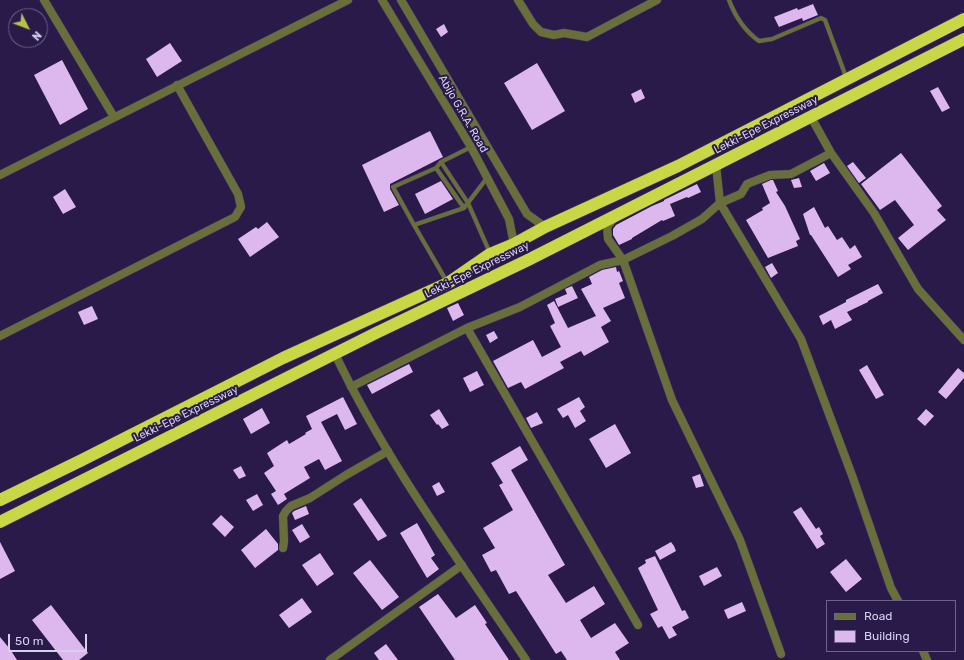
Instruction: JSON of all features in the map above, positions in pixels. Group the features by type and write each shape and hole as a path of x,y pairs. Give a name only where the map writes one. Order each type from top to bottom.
{"highway":[{"name":"Lekki-Epe Expressway","path":"0,500 283,358 448,283 490,254 678,166 964,19"},
{"name":"Lekki-Epe Expressway","path":"0,522 376,333 528,260 964,40"},
{"path":"82,460 90,476"}],"street":[{"path":"44,0 114,116"},
{"path":"0,175 114,116 348,0"},
{"name":"Abijo G.R.A. Road","path":"382,0 471,147 508,219 514,244"},
{"name":"Abijo G.R.A. Road","path":"401,0 527,214 545,227"},
{"path":"518,0 533,24 541,32 554,35 564,33 587,37 657,0"},
{"path":"0,336 235,217 241,207 238,194 177,85"},
{"path":"811,117 831,153 874,213 918,289 964,340"},
{"path":"351,387 467,328 520,307 600,265 623,260 672,236 702,219 720,203 742,194 747,184 770,175 791,174 831,153"},
{"path":"716,165 720,203 801,339 853,478 891,588 897,600"},
{"path":"615,216 607,228 608,239 623,260 672,400 740,540 780,654"},
{"path":"467,328 638,625"},
{"path":"335,354 351,387 419,501 526,660"},
{"path":"283,548 283,516 291,506 310,498 388,451"},
{"path":"330,660 462,565"}],"lane":[{"path":"729,0 741,23 759,41 772,39 822,18 826,20 847,79"},
{"path":"448,283 393,187 436,168 441,162 471,147"},
{"path":"441,162 468,203 490,254"},
{"path":"436,168 464,208"},
{"path":"414,225 464,208 487,178"}],"building":[{"path":"813,4 818,15 803,21 802,18 779,27 774,17 797,8 798,10"},
{"path":"444,24 448,32 441,37 436,29"},
{"path":"170,43 182,61 157,77 146,59"},
{"path":"62,60 88,109 60,125 34,75"},
{"path":"537,63 565,111 532,130 504,83"},
{"path":"938,87 950,108 942,112 930,91"},
{"path":"641,89 645,98 635,103 631,94"},
{"path":"430,131 443,157 390,184 390,189 399,205 384,212 362,165"},
{"path":"901,153 942,206 937,210 946,220 908,250 898,238 914,225 895,200 880,210 861,184"},
{"path":"853,162 866,178 859,183 847,166"},
{"path":"824,163 830,173 816,181 810,171"},
{"path":"799,178 802,187 794,188 791,180"},
{"path":"773,180 778,191 776,192 785,206 800,239 796,241 798,246 768,258 746,220 763,210 762,208 770,203 762,184"},
{"path":"441,181 453,199 425,214 415,194"},
{"path":"697,184 701,192 670,204 675,216 663,221 662,220 632,239 619,245 613,235 613,229 616,225"},
{"path":"65,189 76,207 63,214 53,197"},
{"path":"814,207 825,228 828,226 837,240 842,237 850,249 855,245 862,257 848,265 851,269 838,277 810,235 803,214"},
{"path":"267,222 279,237 250,257 238,239 256,227 258,229"},
{"path":"772,263 778,273 771,278 765,267"},
{"path":"616,267 617,272 619,271 623,281 619,283 625,298 603,308 611,321 601,327 609,342 584,356 581,351 560,362 564,368 525,389 521,382 508,388 493,361 533,340 542,357 561,347 550,326 555,323 547,305 554,301 568,328 596,316 581,289 592,284 589,277 602,270"},
{"path":"878,284 883,293 847,312 852,320 835,329 831,320 823,325 819,316"},
{"path":"572,286 578,298 558,307 555,299 567,294 565,289"},
{"path":"458,303 464,315 453,321 447,308"},
{"path":"92,306 98,319 84,325 78,312"},
{"path":"494,331 498,338 490,343 486,335"},
{"path":"409,364 413,372 372,394 367,385"},
{"path":"867,365 884,395 876,399 859,370"},
{"path":"958,368 964,373 964,378 946,399 938,392"},
{"path":"477,371 484,385 470,392 463,378"},
{"path":"343,397 357,424 345,430 337,414 321,422 342,461 325,470 319,459 304,467 310,478 284,494 287,499 278,505 271,494 276,491 264,473 274,466 267,453 287,440 289,444 306,434 305,433 312,429 306,416"},
{"path":"579,397 585,407 580,411 586,421 575,428 568,415 563,418 557,409"},
{"path":"262,408 270,423 251,434 243,419"},
{"path":"439,409 449,425 442,429 430,415"},
{"path":"926,409 934,416 925,426 917,419"},
{"path":"537,412 543,423 531,428 526,418"},
{"path":"615,424 631,453 606,468 589,439"},
{"path":"520,446 528,460 511,470 565,565 548,575 566,603 594,586 605,604 580,620 591,638 615,623 629,643 615,652 620,660 567,660 561,651 556,654 516,591 509,594 496,570 491,572 482,555 495,548 483,528 513,510 499,485 503,483 491,463"},
{"path":"241,466 246,476 239,479 233,470"},
{"path":"700,474 704,486 696,488 692,477"},
{"path":"439,482 445,492 437,496 432,486"},
{"path":"257,494 263,505 253,511 246,500"},
{"path":"361,498 387,536 378,541 353,504"},
{"path":"306,506 309,514 295,520 292,513"},
{"path":"801,507 816,529 819,527 823,534 820,536 825,544 817,549 793,512"},
{"path":"221,515 234,527 225,537 212,524"},
{"path":"417,523 435,555 431,558 439,569 427,578 400,533"},
{"path":"302,524 310,537 300,543 292,530"},
{"path":"266,529 278,544 278,550 255,568 241,550"},
{"path":"0,542 15,571 0,579"},
{"path":"671,542 676,551 660,560 655,551"},
{"path":"320,553 334,574 317,586 302,565"},
{"path":"655,556 682,611 685,610 689,618 672,627 677,635 669,639 662,626 658,628 650,614 658,610 638,568 646,563 645,560"},
{"path":"846,559 862,579 846,592 830,572"},
{"path":"370,560 399,597 382,610 353,573"},
{"path":"717,567 722,576 704,586 699,576"},
{"path":"438,594 456,618 475,605 487,623 485,624 509,660 455,660 419,607"},
{"path":"302,598 312,612 289,628 279,615"},
{"path":"742,602 746,611 728,619 724,610"},
{"path":"51,605 88,653 79,660 63,660 32,620"},
{"path":"0,637 10,649 17,660 0,660"},
{"path":"386,644 398,660 379,660 374,653"}]}
